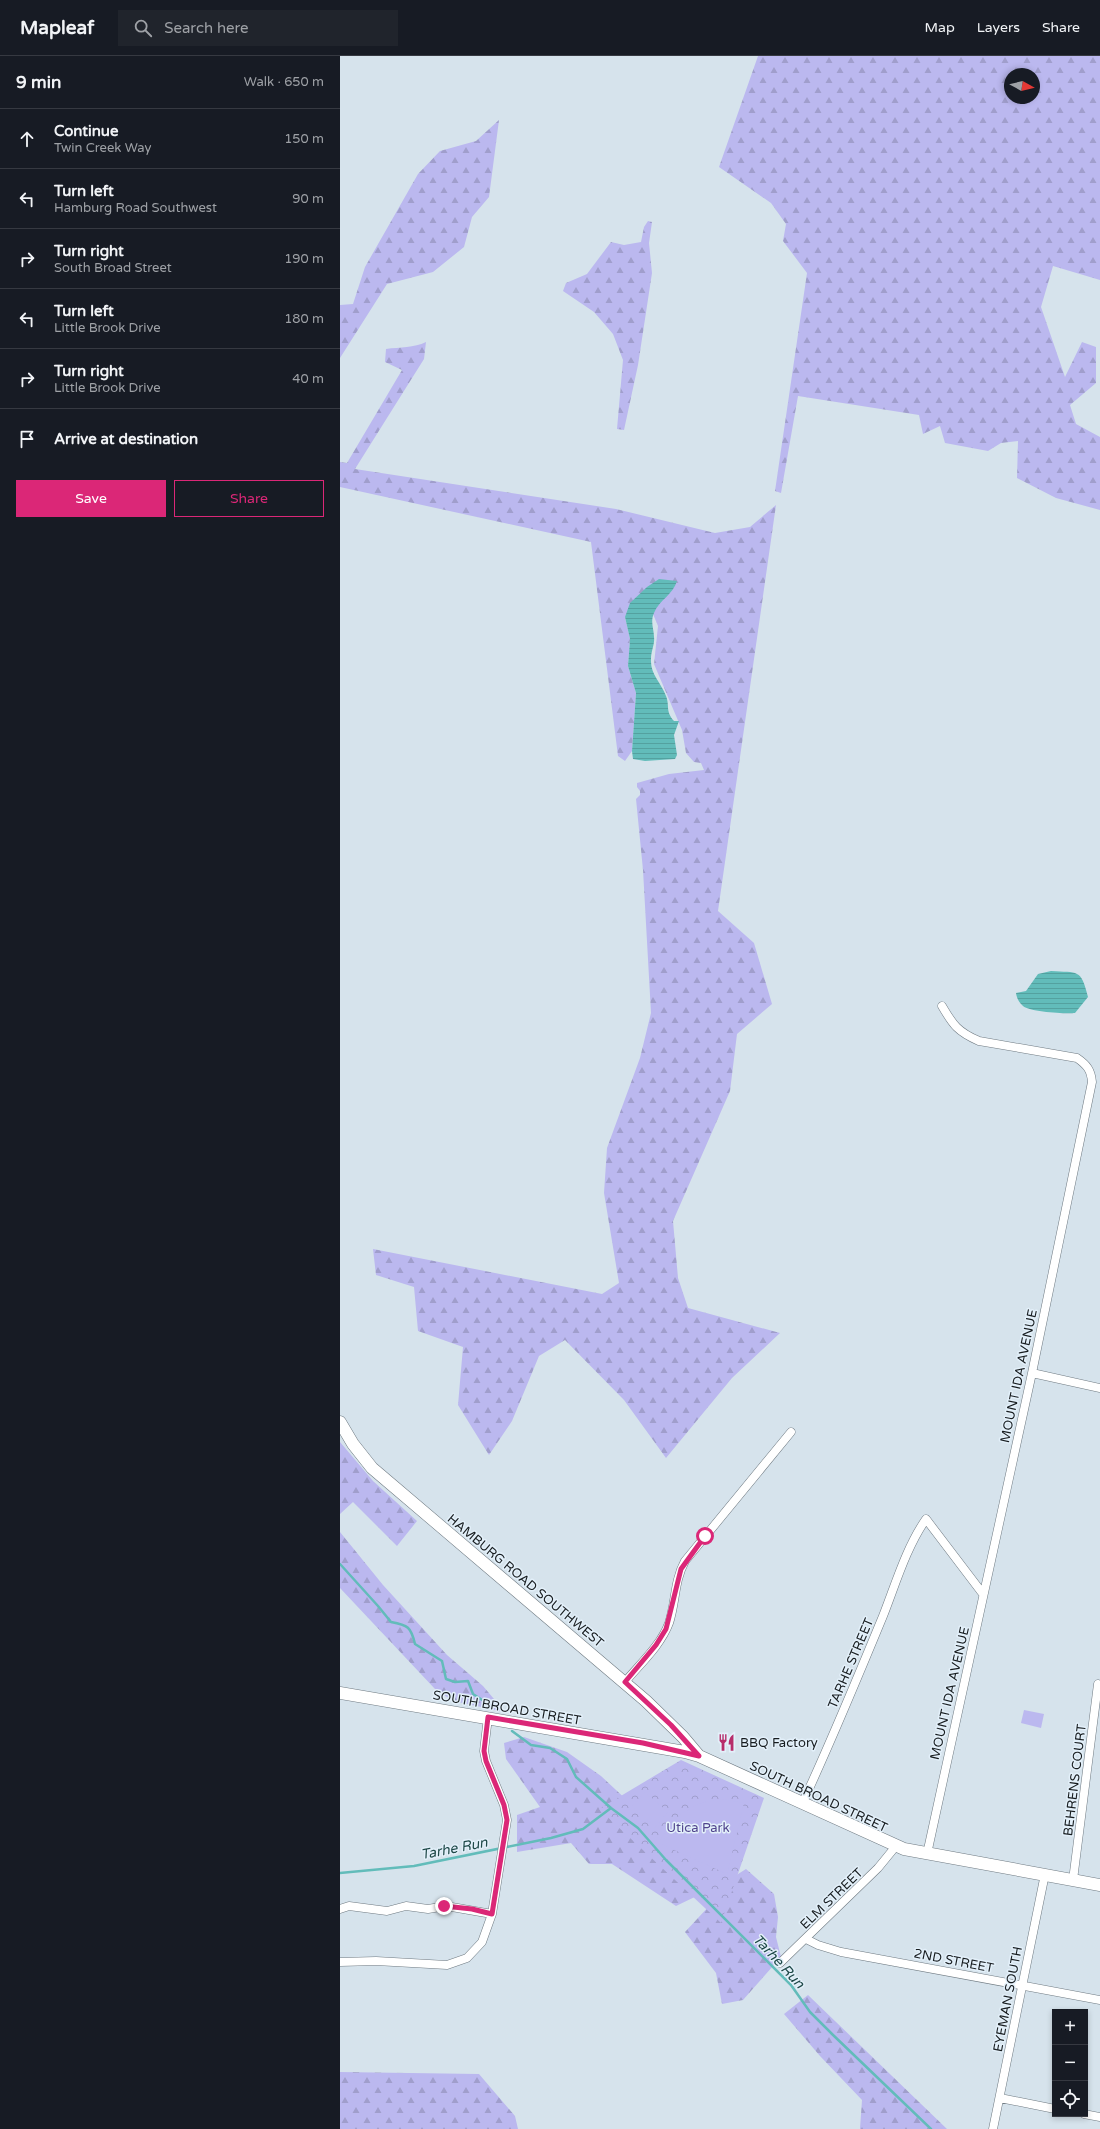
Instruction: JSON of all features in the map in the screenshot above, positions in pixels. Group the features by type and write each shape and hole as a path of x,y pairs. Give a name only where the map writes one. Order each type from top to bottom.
{"street":[{"name":"MOUNT IDA AVENUE","path":"927,1854 1032,1373 1092,1082 1091,1072 1086,1064 1077,1058 979,1041 966,1036 955,1028 942,1006"},
{"path":"1032,1373 1100,1388"},
{"name":"HAMBURG ROAD SOUTHWEST","path":"340,1422 358,1451 389,1483 625,1682 671,1725 699,1756"},
{"path":"625,1682 656,1645 666,1629 678,1576 685,1561 792,1432"},
{"name":"TARHE STREET","path":"802,1804 865,1659 918,1531 926,1519 983,1594"},
{"name":"BEHRENS COURT","path":"1073,1880 1098,1684"},
{"name":"SOUTH BROAD STREET","path":"340,1693 643,1743 699,1756 896,1846 927,1854 1100,1885"},
{"path":"340,1962 376,1961 437,1966 457,1963 476,1951 482,1942 492,1914 507,1820 504,1805 486,1761 484,1751 488,1717"},
{"name":"ELM STREET","path":"780,1963 878,1868 896,1846"},
{"name":"EYEMAN SOUTH","path":"994,2129 1045,1874"},
{"path":"340,1909 349,1906 387,1911 406,1906 428,1909 446,1906 492,1914"},
{"name":"2ND STREET","path":"806,1939 818,1945 841,1952 1100,2000"},
{"path":"1000,2098 1052,2108"},
{"path":"1088,2115 1100,2117"}],"green space":[{"path":"758,56 1100,56 1100,280 1053,266 1041,307 1065,377 1082,342 1096,347 1096,383 1070,405 1076,424 1100,437 1100,510 1056,498 1017,478 1018,441 1001,443 988,451 945,443 940,426 923,434 919,415 798,396 781,493 775,491 807,273 783,241 786,224 771,203 719,167"},
{"path":"499,120 489,197 472,217 464,247 433,272 387,284 340,358 340,305 353,304 365,267 418,174 440,151 476,141"},
{"path":"648,221 652,222 649,243 652,273 638,365 624,430 617,429 623,360 613,334 594,312 563,291 566,283 587,274 611,242 624,245 641,242 644,227"},
{"path":"426,342 424,359 355,469 616,509 715,533 750,527 776,505 718,911 754,943 772,1004 737,1034 730,1091 673,1221 678,1278 688,1308 780,1333 732,1378 666,1458 624,1400 565,1340 539,1356 512,1421 489,1455 458,1405 463,1347 418,1331 414,1287 376,1275 373,1249 602,1294 619,1283 604,1193 607,1148 640,1058 651,1013 643,870 636,799 640,795 640,791 637,787 637,783 669,774 704,770 701,763 694,762 686,753 682,730 654,664 658,626 653,614 658,603 675,586 625,617 630,639 628,666 636,693 632,751 625,761 618,756 591,542 340,487 340,462 347,463 402,370 385,362 386,349 412,346"},
{"path":"340,1442 373,1481 417,1521 397,1546 353,1502 340,1514"},
{"path":"340,1532 383,1585 447,1655 483,1686 505,1712 453,1701 435,1689 340,1588"},
{"path":"1024,1710 1044,1714 1041,1728 1021,1723"},
{"path":"524,1737 567,1752 601,1776 719,1886 746,1869 774,1894 778,1917 776,1937 781,1957 743,2000 722,2004 716,1973 685,1932 711,1904 703,1893 676,1906 612,1864 589,1864 571,1843 517,1852 517,1815 540,1807 506,1759 504,1743"},
{"name":"Utica Park","path":"681,1760 764,1798 721,1923 599,1809"},
{"path":"645,1792 668,1812 655,1827 632,1806"},
{"path":"721,1799 744,1803 727,1874 659,1843 676,1818 684,1812 701,1803"},
{"path":"808,1995 947,2129 860,2129 862,2100 820,2056 784,2014"},
{"path":"340,2072 479,2074 515,2116 518,2129 340,2129"}],"shaded area":[{"path":"659,579 677,581 672,590 656,608 653,616 652,622 654,640 651,664 654,674 666,696 671,717 674,721 679,721 674,735 677,755 675,759 645,761 633,759 632,751 636,693 628,666 630,639 625,617 630,603 647,587"},
{"path":"1051,971 1073,972 1083,981 1088,997 1075,1013 1056,1013 1033,1010 1023,1006 1018,1000 1016,993 1026,991 1038,974"}],"waterway":[{"name":"Tarhe Run","path":"340,1564 391,1622 401,1624 408,1628 412,1634 415,1644 442,1661 446,1679 455,1682 468,1681 473,1694 493,1707"},
{"name":"Tarhe Run","path":"512,1731 531,1745 550,1748 567,1759 576,1777 611,1808 638,1828 666,1860 791,1985 810,2012 931,2129"},
{"name":"Tarhe Run","path":"340,1873 414,1866 551,1838 583,1829 611,1808"}],"place":[{"name":"BBQ Factory","path":"727,1742"}],"route":[{"path":"444,1906 472,1909 492,1914 507,1830 507,1820 504,1805 490,1773 484,1751 488,1717 530,1726 643,1743 699,1756 692,1746 671,1725 625,1682 662,1637 672,1611 678,1576 690,1553 705,1536"}]}
